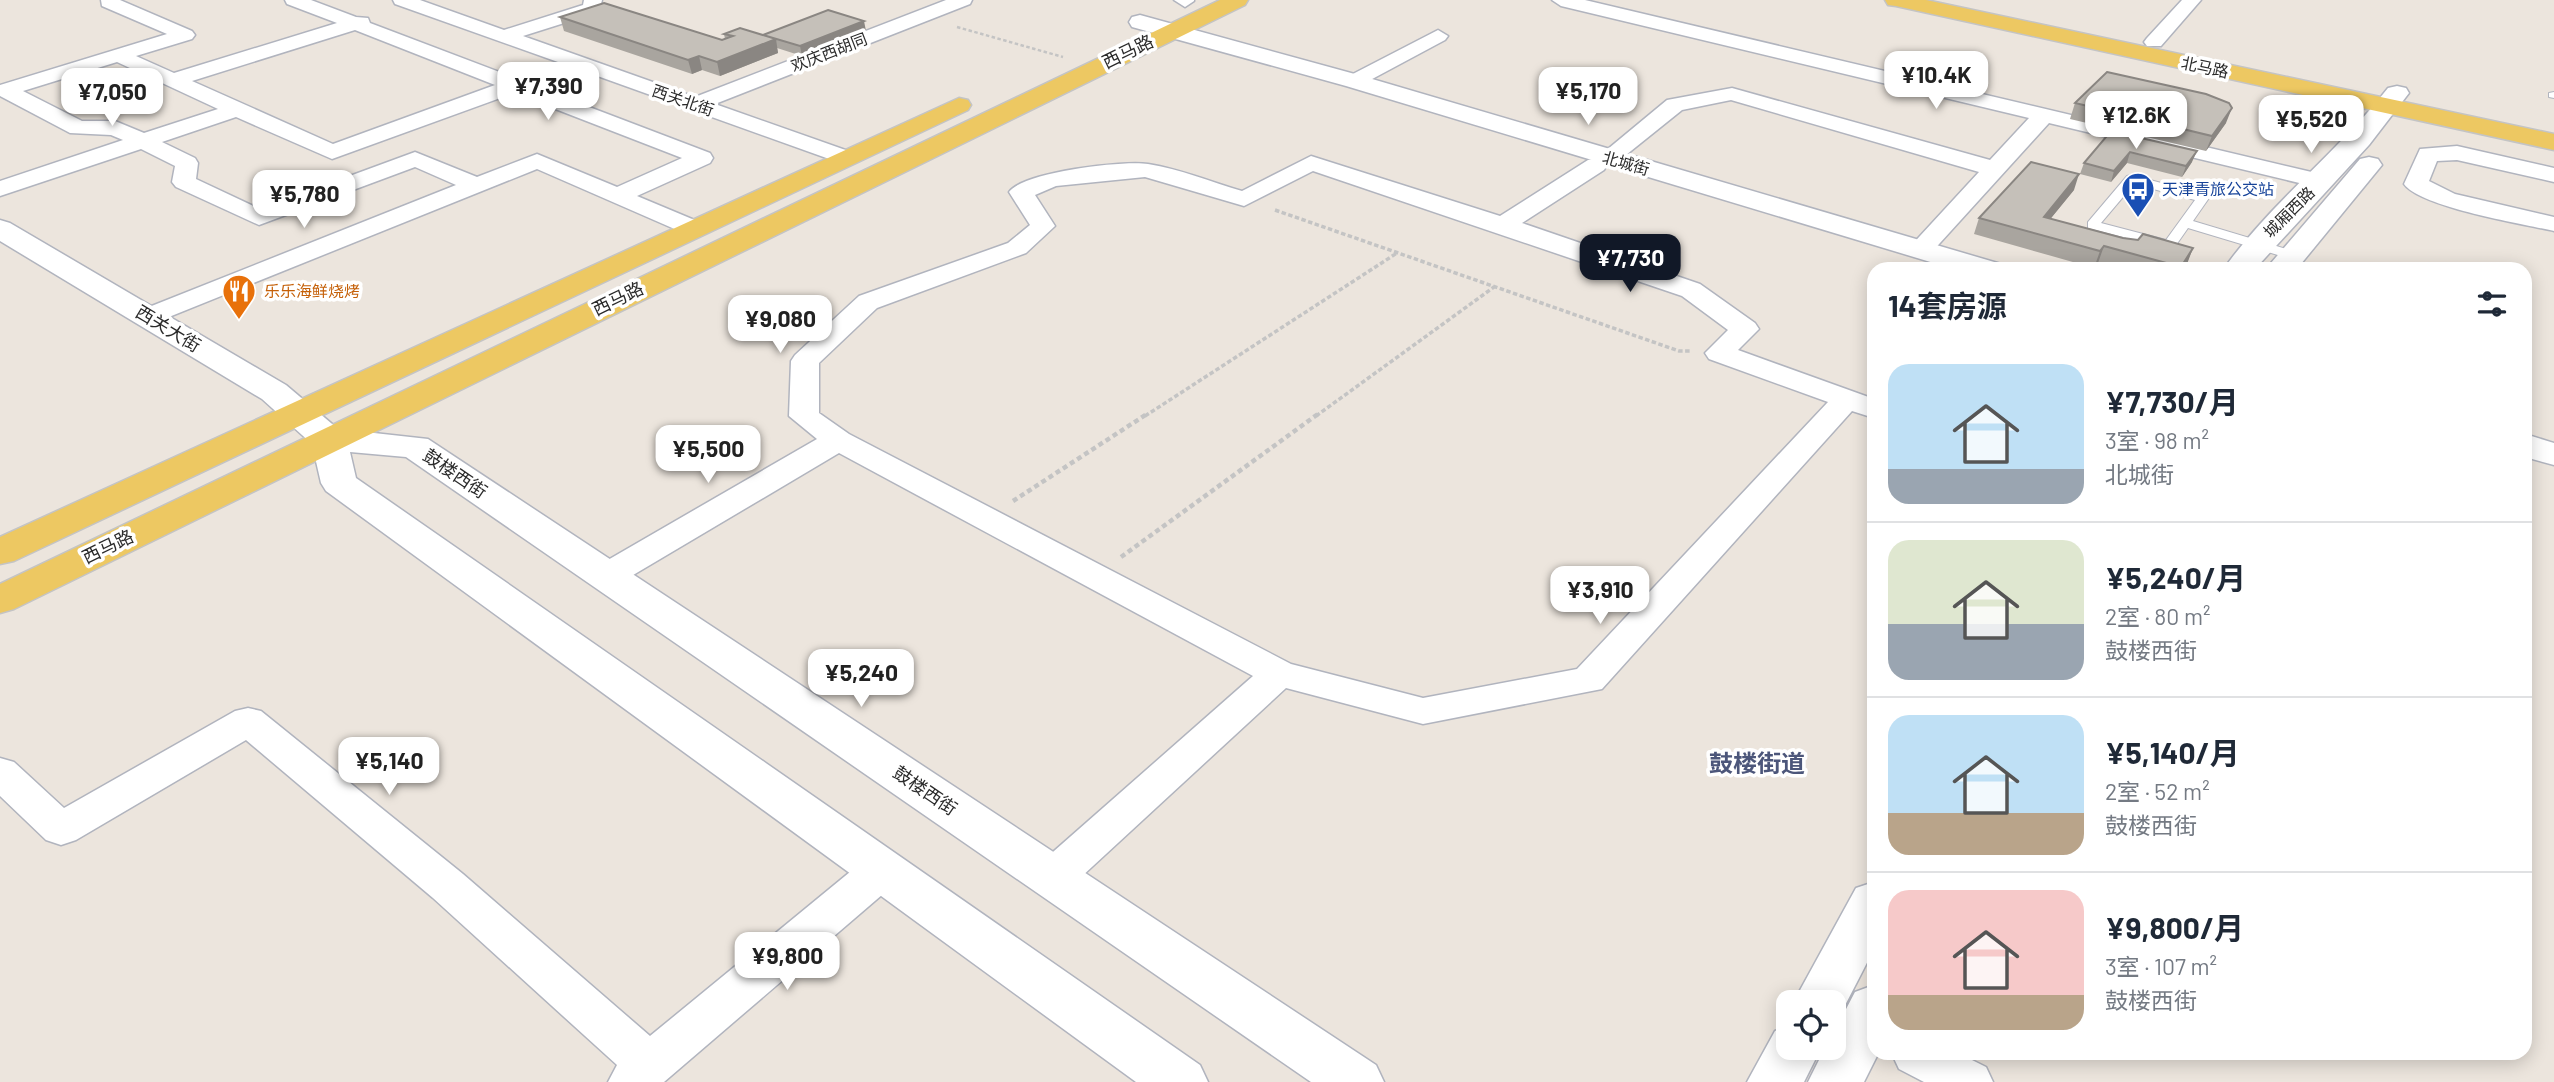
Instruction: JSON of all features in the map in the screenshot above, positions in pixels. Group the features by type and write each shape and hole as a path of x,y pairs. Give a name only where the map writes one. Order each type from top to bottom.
{"main road":[{"name":"西马路","path":"0,552 313,426 1150,30 1185,0"},
{"name":"西马路","path":"0,600 313,426 695,229 1064,57 1237,0"},
{"name":"北马路","path":"1896,0 2406,103 2554,128"},
{"name":"北马路","path":"1959,0 2154,42 2554,142"}],"street":[{"path":"295,0 702,158 617,196"},
{"path":"502,37 592,8 593,0"},
{"name":"欢庆西胡同","path":"696,104 963,0"},
{"path":"1560,0 2320,181"},
{"path":"2154,42 2192,0"},
{"path":"109,2 185,35 5,90 78,128 115,128 187,163 184,182 259,218 415,159 477,185"},
{"path":"173,80 354,24 408,3"},
{"name":"西关北街","path":"408,3 846,158"},
{"name":"北城街","path":"1150,30 1354,81 1921,262"},
{"name":"北城街","path":"1150,30 1344,88 1964,262"},
{"path":"1354,81 1438,36"},
{"path":"119,56 332,152 576,63"},
{"path":"1503,225 1602,161 1675,105 1732,94 1995,169"},
{"name":"城厢西路","path":"2244,262 2257,245 2320,181 2406,103"},
{"name":"城厢西路","path":"2285,262 2406,103"},
{"path":"0,189 238,109"},
{"path":"1921,249 2044,115"},
{"path":"2554,175 2457,153 2428,154 2416,184 2447,199 2554,224"},
{"path":"149,317 537,161 695,229"},
{"path":"1311,163 1503,225 1691,290 1745,329 1719,353 1861,404 1589,680 1423,711 1279,674 838,440 804,416 805,361 868,302 1017,248 1043,226 1021,192 1051,179 1146,170 1244,200 1311,163"},
{"name":"西关大街","path":"0,229 274,392 313,426"},
{"path":"313,426 339,483 1180,1082"},
{"name":"鼓楼西街","path":"313,426 415,447 1356,1082"},
{"path":"2532,432 2554,439"},
{"path":"606,576 838,440"},
{"path":"2532,447 2554,454"},
{"path":"1052,878 1279,674"},
{"path":"0,772 61,828 248,721 448,886 640,1073 882,870"},
{"path":"1826,990 1867,915"},
{"path":"1836,1082 1867,1028"},
{"path":"1775,1082 1787,1060"},
{"path":"1927,1060 1969,1082"}],"lane":[{"path":"2131,180 2203,198 2184,223 2169,245 2094,225 2131,180"},
{"path":"2184,223 2257,245 2285,262"}],"path":[{"path":"921,16 1064,57"},
{"path":"1244,200 1679,351 1719,353"},
{"path":"986,519 1398,253"},
{"path":"1095,577 1495,286"}],"building":[{"path":"604,3 722,40 733,36 724,34 740,28 776,39 717,62 699,56 688,60 560,17"},
{"path":"828,10 864,21 800,46 763,35"},
{"path":"2107,72 2206,94 2229,103 2232,108 2212,136 2075,103"},
{"path":"2111,131 2197,151 2186,166 2130,152 2114,171 2084,163"},
{"path":"2031,162 2079,174 2044,217 2123,238 2138,240 2143,234 2193,248 2184,262 2163,262 2104,246 2100,251 1979,218"}],"place":[{"name":"天津青旅公交站","path":"2138,219"},
{"name":"乐乐海鲜烧烤","path":"239,321"}],"district":[{"name":"鼓楼街道","path":"1757,764"}]}
